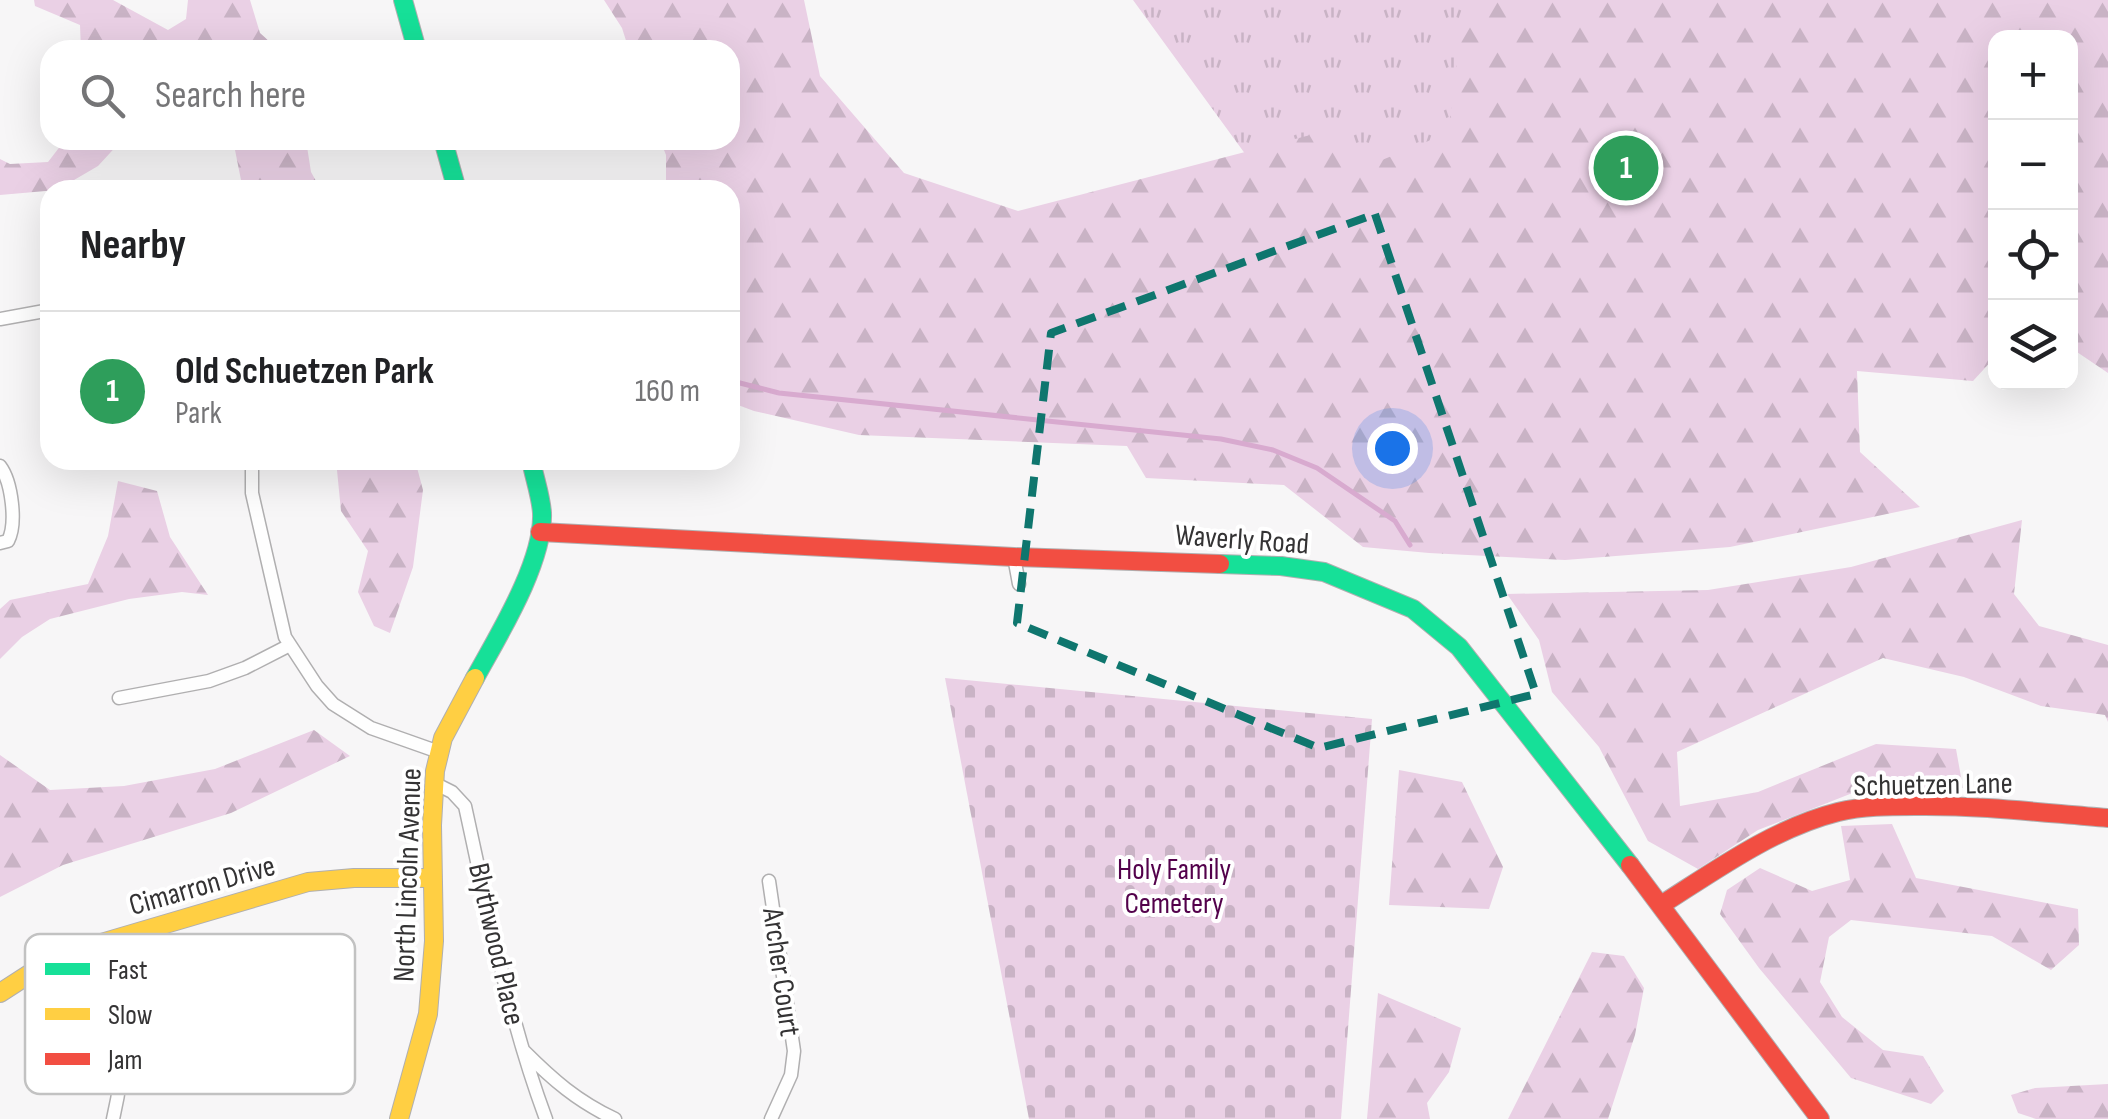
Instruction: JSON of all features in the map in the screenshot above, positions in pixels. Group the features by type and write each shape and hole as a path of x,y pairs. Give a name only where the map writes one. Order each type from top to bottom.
{"street":[{"path":"404,0 415,40"},
{"path":"446,150 454,180"},
{"path":"0,320 40,312"},
{"path":"0,466 6,475 14,522 8,541 0,543"},
{"path":"252,470 252,493 285,637 317,686 333,704 371,728 439,752"},
{"path":"533,470 542,514 540,532"},
{"name":"Waverly Road","path":"540,532 1014,557 1281,566 1324,572 1412,609 1459,647 1661,905 1820,1119"},
{"name":"North Lincoln Avenue","path":"399,1119 428,1014 434,941 434,783 439,752 516,600 540,532"},
{"path":"1014,557 1020,584"},
{"path":"119,698 209,682 290,645"},
{"name":"Blythwood Place","path":"434,783 452,792 465,806 506,992 546,1119"},
{"name":"Schuetzen Lane","path":"1661,905 1768,842 1832,813 1867,807 1930,805 2108,818"},
{"name":"Cimarron Drive","path":"131,934 308,882 432,878"},
{"name":"Archer Court","path":"769,881 794,1050 791,1075 771,1119"},
{"name":"Cimarron Drive","path":"0,993 25,977"},
{"path":"522,1049 558,1085 614,1119"},
{"path":"112,1119 118,1094"}],"highlighted area":[{"path":"1375,214 1536,694 1319,748 1017,623 1051,333"}],"green space":[{"path":"34,0 113,0 168,30 186,19 188,0 250,0 260,33 268,40 81,40 80,25 35,6"},
{"path":"604,0 804,0 820,76 904,173 1018,211 1318,133 1360,169 1448,133 1465,0 2108,0 2108,373 2078,353 2078,30 1988,30 1988,365 1973,381 1857,371 1860,452 1920,507 1730,547 1565,560 1429,553 1363,547 1284,485 1146,478 1127,446 859,435 740,406 740,180 666,180 664,150 740,150 740,40 626,40"},
{"path":"1133,0 2108,0 2078,30 1988,30 1988,43 1423,398"},
{"path":"57,150 113,150 98,166 74,180 40,180 40,191 0,195 0,159 10,164 48,162"},
{"path":"235,150 308,150 315,180 241,180"},
{"path":"337,470 418,470 423,490 413,567 390,633 374,626 358,592 368,551 341,511"},
{"path":"118,481 157,491 170,537 208,595 182,592 129,599 50,619 22,637 0,659 0,609 10,600 88,584 108,536"},
{"path":"2022,520 2014,594 2039,626 2108,645 2108,722 2105,715 2041,706 1964,677 1883,658 1677,752 1680,806 1758,792 1876,744 1956,749 1963,788 1850,794 1758,830 1698,869 1648,841 1599,747 1552,692 1539,640 1507,594 1708,590 1851,567"},
{"name":"Holy Family Cemetery","path":"945,678 1372,719 1341,1119 1029,1119"},
{"path":"314,730 350,756 231,813 63,865 0,897 0,755 50,790 124,786 215,769"},
{"path":"1399,770 1462,782 1503,867 1489,909 1389,905"},
{"path":"1892,824 1916,878 2078,909 2079,945 2051,970 1992,936 1851,920 1829,937 1820,982 1842,1017 1883,1050 1923,1056 1944,1091 1931,1104 1851,1078 1759,968 1720,914 1727,890 1760,868 1812,891 1850,880 1841,826"},
{"path":"1592,952 1624,956 1644,988 1635,1035 1608,1119 1508,1119"},
{"path":"1378,993 1461,1028 1449,1072 1427,1103 1430,1119 1367,1119"},
{"path":"2108,1084 2108,1119 2036,1119 2018,1113 2011,1095 2035,1088"}],"waterway":[{"path":"740,383 779,393 1221,439 1273,450 1317,468 1395,521 1410,545"}],"traffic: fast":[{"path":"403,0 414,40"},
{"path":"446,150 454,180"},
{"path":"475,678 518,598 536,554 542,513 533,470"},
{"path":"1220,564 1324,572 1413,609 1459,647 1630,865"}],"traffic: slow":[{"path":"399,1119 428,1014 434,941 435,771 443,738 475,678"},
{"path":"132,934 308,882 431,878"},
{"path":"0,993 25,977"}],"traffic: jam":[{"path":"540,532 1220,564"},
{"path":"1661,905 1768,839 1847,810 1964,807 2108,818"},
{"path":"1630,865 1820,1119"}],"place":[{"name":"Old Schuetzen Park","path":"1626,168"}]}
